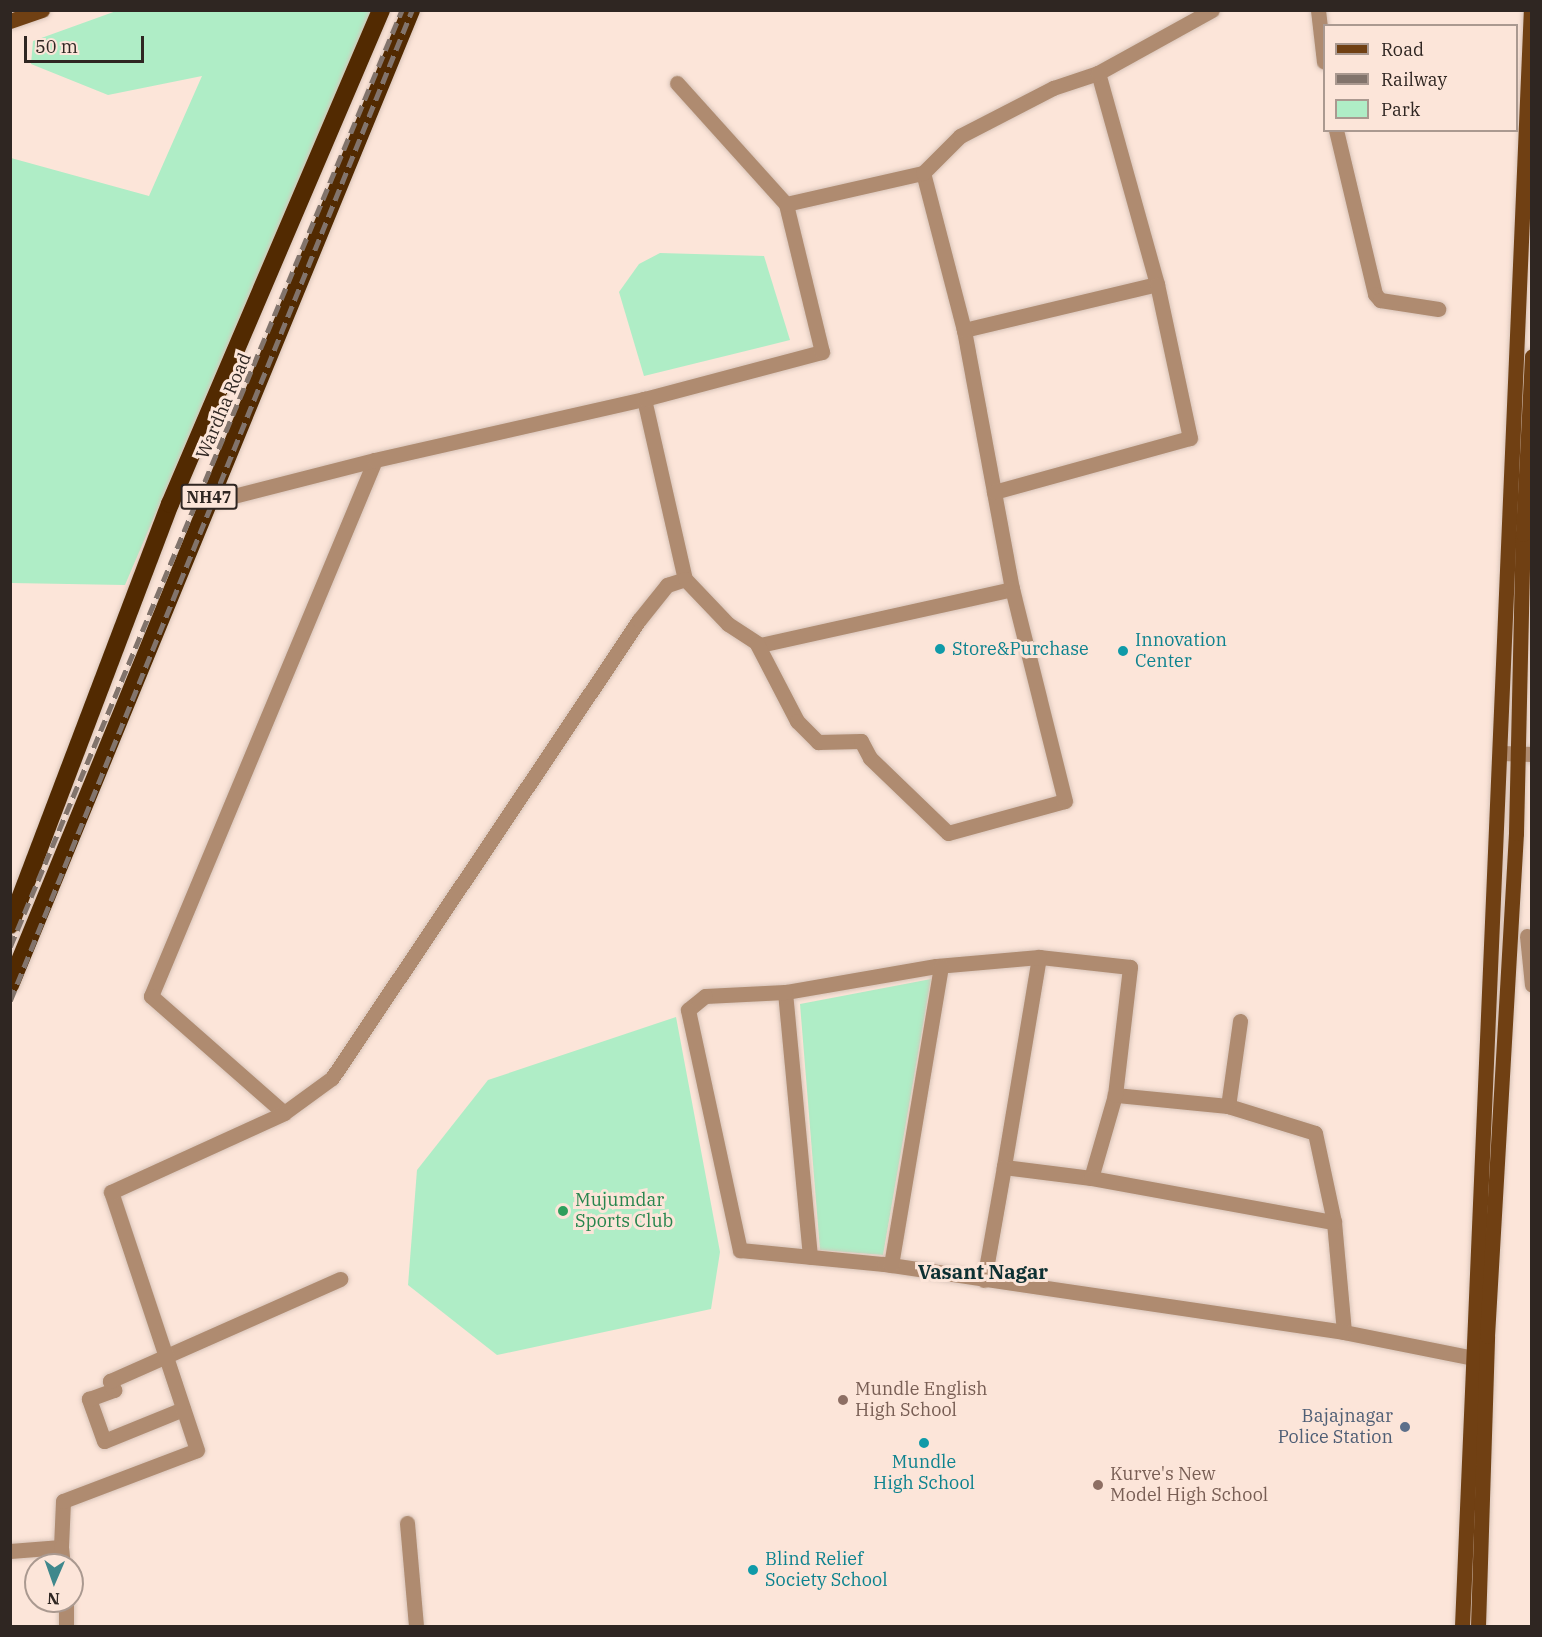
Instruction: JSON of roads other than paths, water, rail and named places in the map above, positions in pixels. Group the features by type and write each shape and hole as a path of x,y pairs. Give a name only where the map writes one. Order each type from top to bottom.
{"highway":[{"name":"Wardha Road","path":"10,925 170,504 381,10"},
{"name":"Wardha Road","path":"10,984 206,503 411,10"}],"main road":[{"path":"10,21 42,10"},
{"path":"1478,1626 1487,1336 1524,754 1521,559 1531,10"},
{"path":"1462,1626 1501,753 1521,559 1532,356"}],"street":[{"path":"786,204 924,173 960,136 1053,88 1098,73 1212,10"},
{"path":"1318,10 1323,53"},
{"path":"994,492 1190,438 1157,284 1098,73"},
{"path":"206,503 375,460 644,399 822,352 786,204 677,84"},
{"path":"1336,132 1375,294 1380,300 1438,309"},
{"path":"644,399 685,579 728,624 758,644 797,721 818,742 861,741 870,758 948,833 1065,801 1012,589 964,330 924,173"},
{"path":"964,330 1157,284"},
{"path":"284,1113 151,996 375,460"},
{"path":"62,1553 63,1502 197,1450 111,1192 284,1113 332,1078 639,620 667,585 685,579"},
{"path":"758,644 918,612 1012,589"},
{"path":"1501,753 1524,754"},
{"path":"1494,935 1529,936 1532,984"},
{"path":"1091,1178 1115,1095 1130,967 1039,957 941,966 785,992 705,996 688,1010 740,1250 891,1265 1344,1332 1474,1358"},
{"path":"984,1280 1039,957"},
{"path":"891,1265 941,966"},
{"path":"785,992 810,1257"},
{"path":"1228,1106 1240,1021"},
{"path":"1115,1095 1228,1106 1315,1133 1334,1222 1344,1332"},
{"path":"1004,1167 1091,1178 1334,1222"},
{"path":"183,1409 104,1441 89,1399 114,1390 110,1381 340,1279"},
{"path":"407,1523 416,1626"},
{"path":"10,1551 61,1547"}],"railway":[{"path":"10,947 402,10"},
{"path":"10,1001 412,10"}],"place":[{"name":"Store&Purchase","path":"940,649"},
{"name":"Innovation Center","path":"1123,651"},
{"name":"Mujumdar Sports Club","path":"563,1211"},
{"name":"Mundle English High School","path":"843,1400"},
{"name":"Bajajnagar Police Station","path":"1405,1427"},
{"name":"Mundle High School","path":"924,1443"},
{"name":"Kurve's New Model High School","path":"1098,1485"},
{"name":"Blind Relief Society School","path":"753,1570"}],"district":[{"name":"Vasant Nagar","path":"983,1271"}]}
